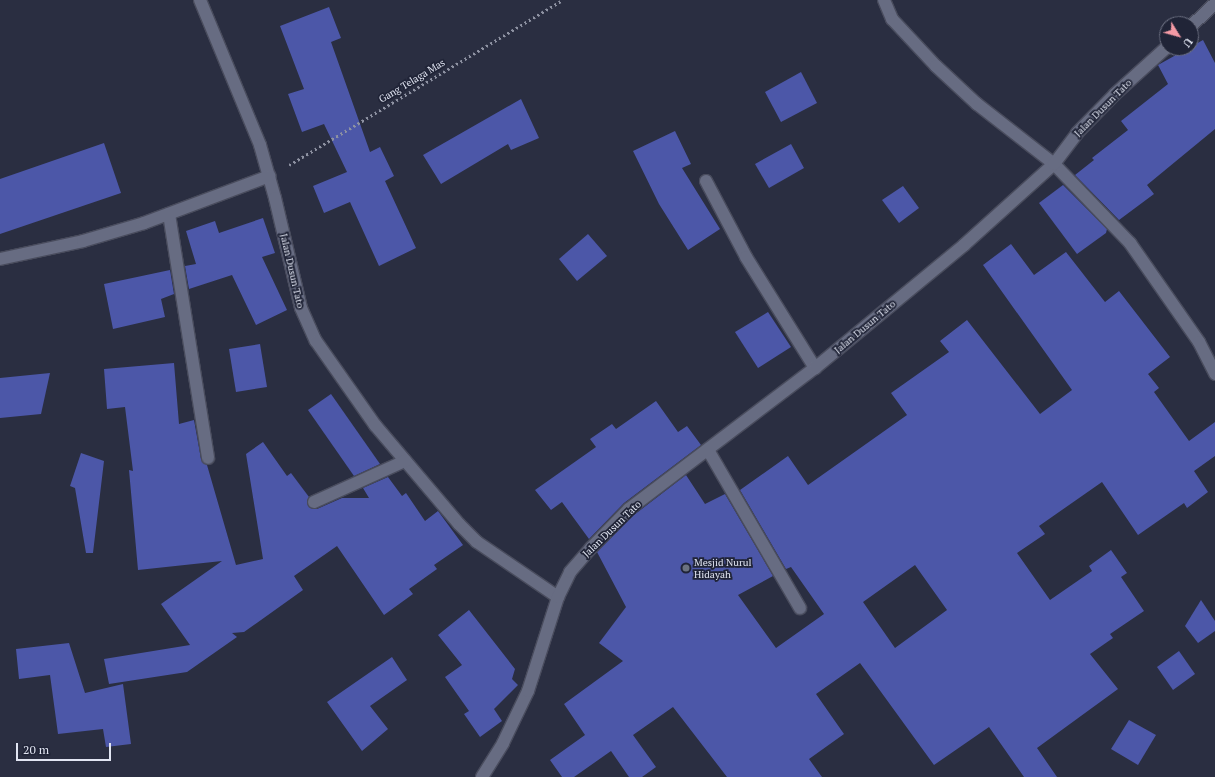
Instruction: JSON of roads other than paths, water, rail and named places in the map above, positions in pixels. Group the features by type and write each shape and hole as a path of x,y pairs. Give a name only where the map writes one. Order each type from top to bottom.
{"street":[{"name":"Jalan Dusun Tato","path":"200,0 245,105 270,176 301,308 310,328 343,383 405,462 477,542 558,597"},
{"path":"884,0 892,19 936,66 977,104 1054,164 1130,243 1199,342 1215,374"},
{"path":"1199,19 1215,4"},
{"name":"Jalan Dusun Tato","path":"482,777 503,743 528,691 558,597 570,572 629,510 815,368 964,245 1054,164 1077,133 1115,94 1159,54"},
{"path":"0,259 83,241 169,214 270,176"},
{"path":"706,181 746,257 815,368"},
{"path":"169,214 208,458"},
{"path":"708,450 800,608"},
{"path":"314,502 405,462"}],"place":[{"name":"Mesjid Nurul Hidayah","path":"686,568"}]}
